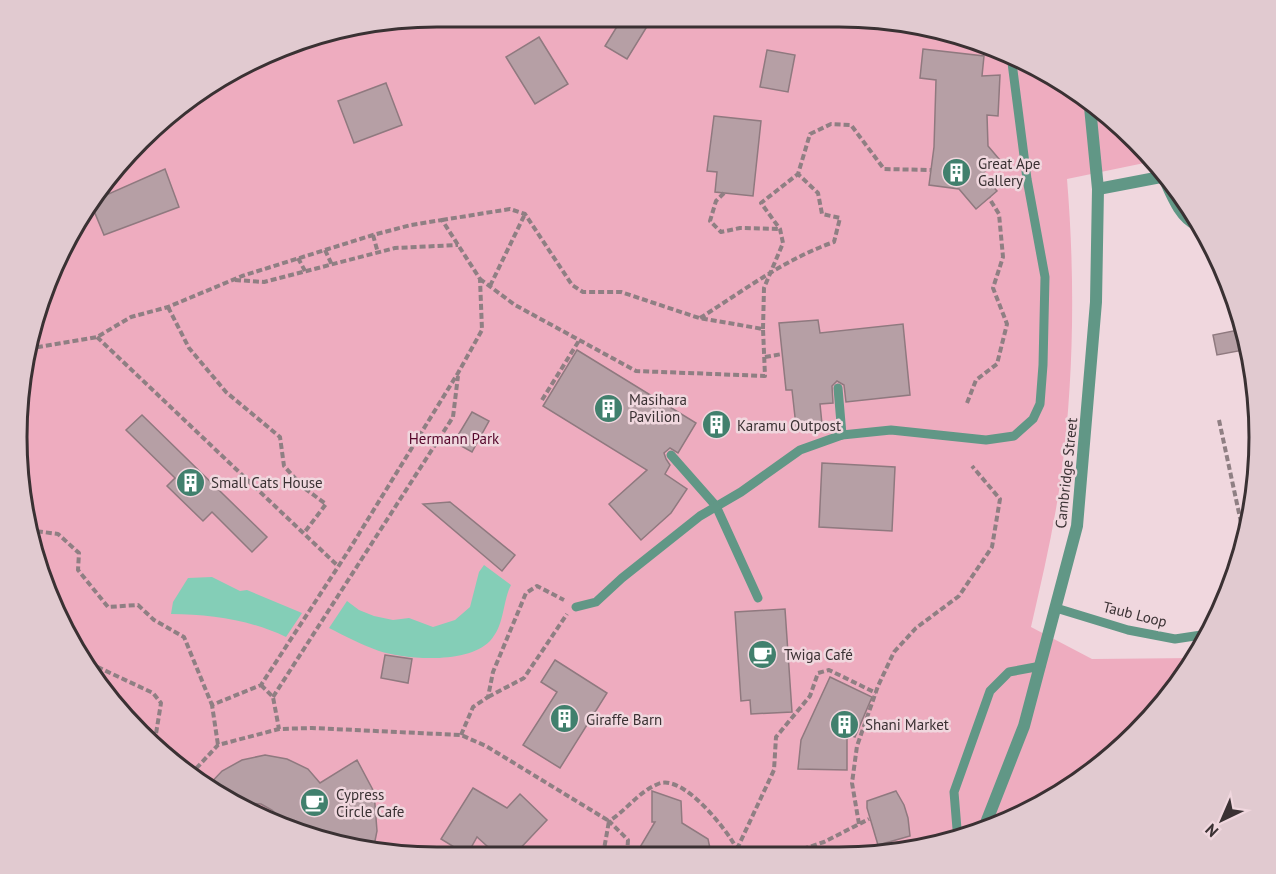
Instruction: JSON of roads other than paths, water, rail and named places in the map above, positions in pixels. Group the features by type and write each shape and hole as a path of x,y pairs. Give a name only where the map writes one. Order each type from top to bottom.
{"street":[{"name":"Cambridge Street","path":"988,819 1024,726 1077,526 1096,302 1098,189 1091,113"},
{"path":"1098,189 1157,178"}],"lane":[{"path":"576,607 596,602 622,578 700,516 741,492 800,450 842,435 891,430 986,440 1014,436 1034,419 1040,404 1045,277 1027,179 1012,65"},
{"path":"1172,197 1187,220"},
{"path":"838,388 842,435"},
{"path":"671,455 716,506 759,598"},
{"name":"Taub Loop","path":"1056,608 1128,630 1176,639 1197,636"},
{"path":"957,829 954,792 990,691 1009,672 1041,666"}],"place":[{"name":"Great Ape Gallery","path":"957,172"},
{"name":"Masihara Pavilion","path":"608,408"},
{"name":"Karamu Outpost","path":"716,425"},
{"name":"Small Cats House","path":"190,482"},
{"name":"Twiga Café","path":"763,654"},
{"name":"Giraffe Barn","path":"565,719"},
{"name":"Shani Market","path":"844,724"},
{"name":"Cypress Circle Cafe","path":"315,803"}],"park label":[{"name":"Hermann Park","path":"454,438"}]}
